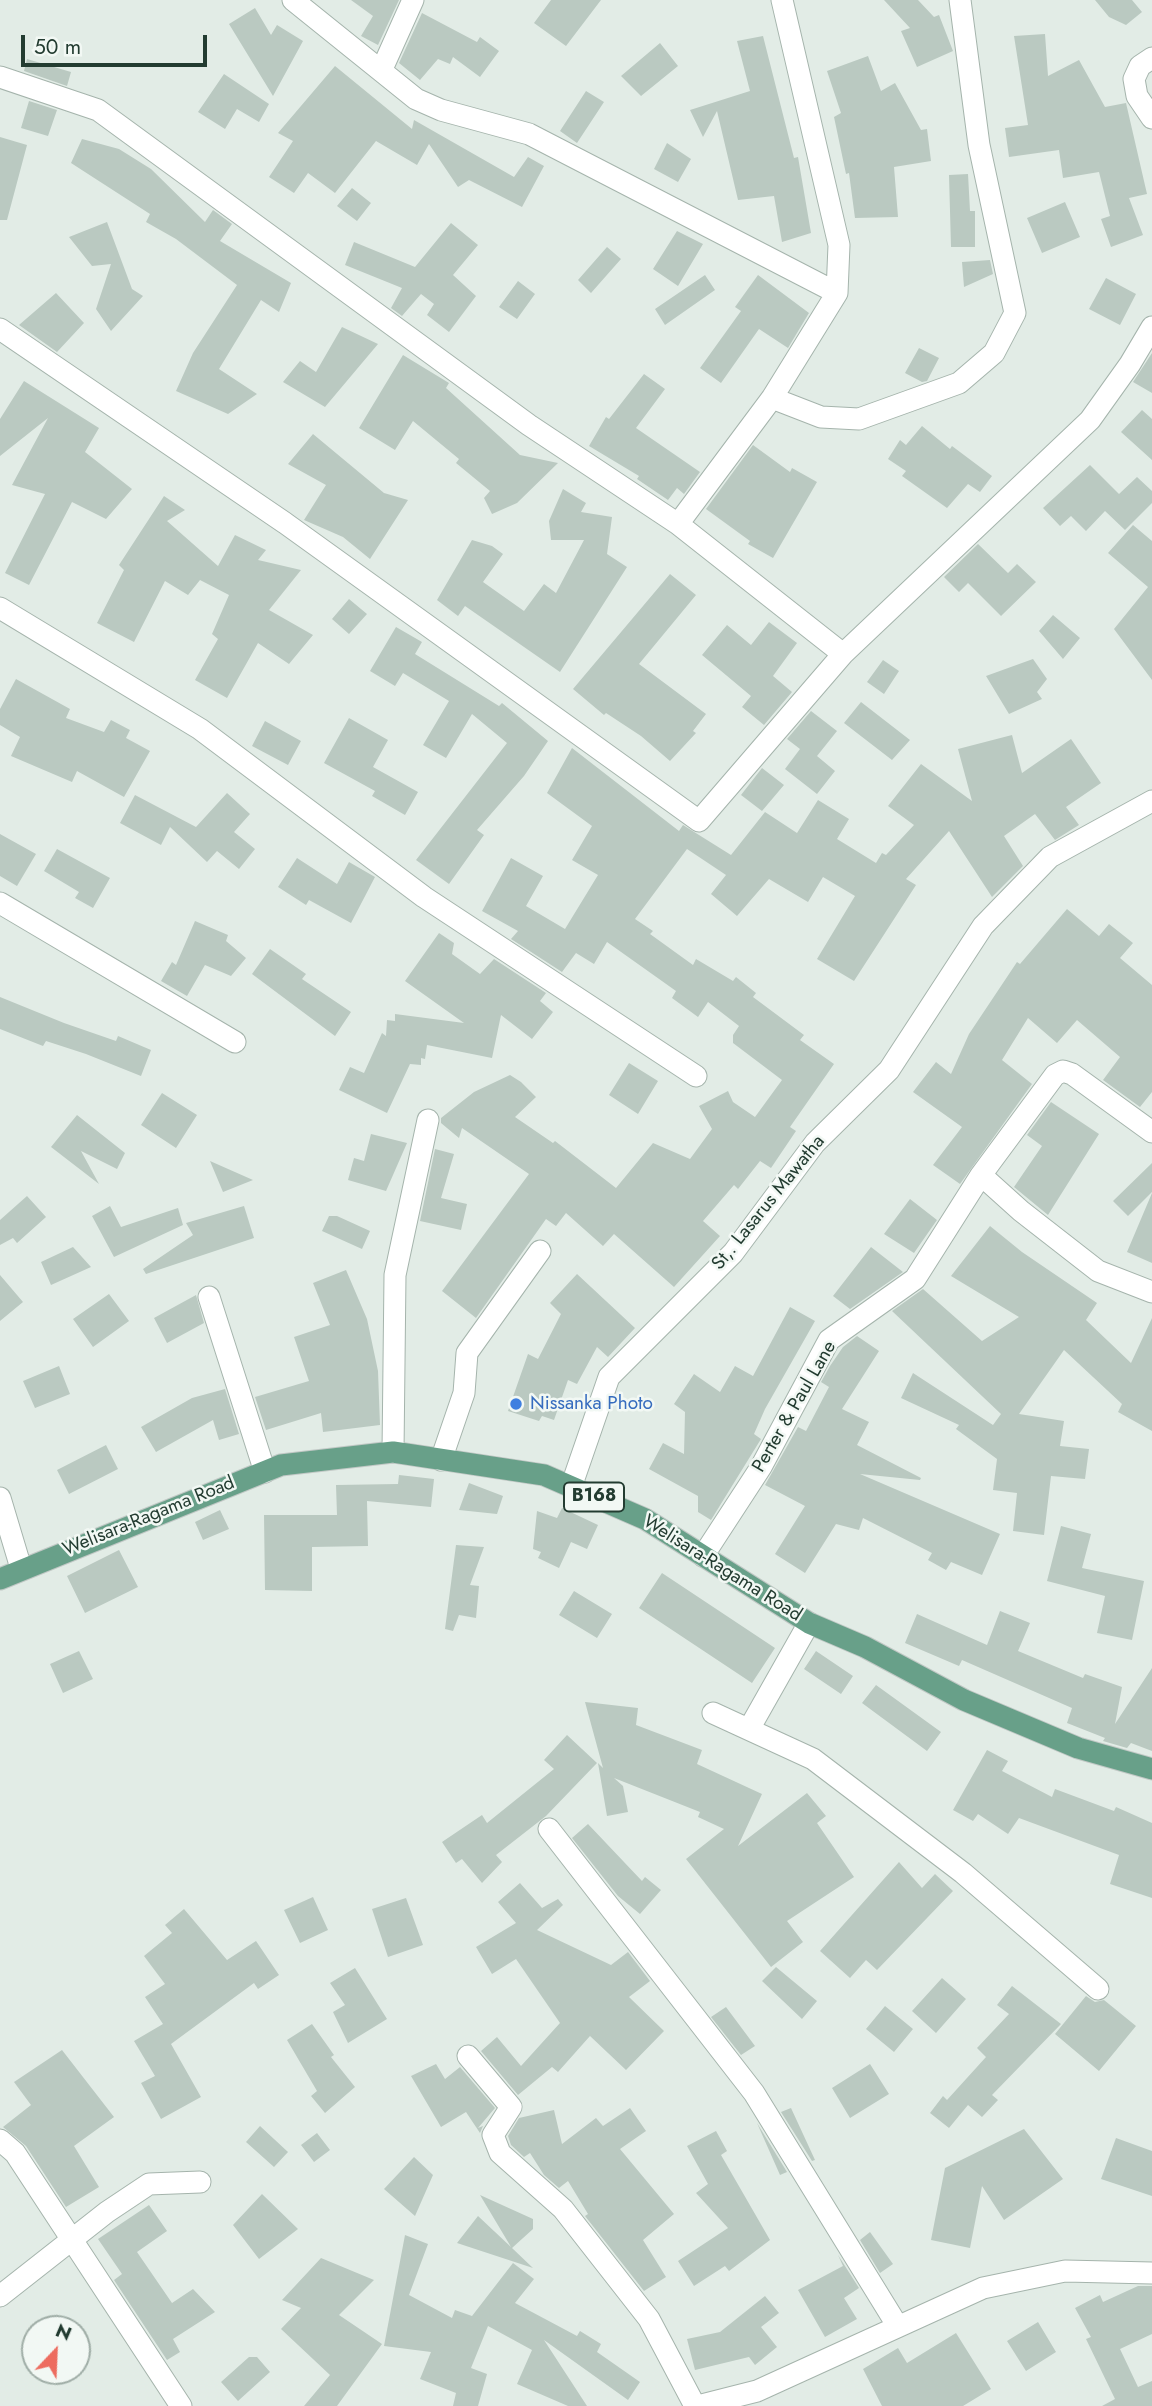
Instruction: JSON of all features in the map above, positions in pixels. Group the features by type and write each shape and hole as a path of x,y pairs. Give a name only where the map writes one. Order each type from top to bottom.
{"main road":[{"name":"Welisara-Ragama Road","path":"0,1579 21,1568 281,1465 393,1452 544,1475 645,1519 809,1623 865,1647 964,1700 1078,1748 1152,1769"}],"street":[{"path":"293,0 416,99 441,110 529,134 836,293"},
{"path":"382,69 413,0"},
{"path":"678,524 772,398 836,293 839,245 782,0"},
{"path":"772,398 821,417 859,419 959,383 994,353 1016,313 979,145 960,0"},
{"path":"1152,58 1140,66 1134,79 1137,96 1152,118"},
{"path":"0,77 98,110 529,425 678,524 843,654"},
{"path":"0,329 285,523 699,821 843,654 1090,420 1130,364 1152,327"},
{"path":"0,608 200,729 424,897 695,1076"},
{"name":"St,. Lasarus Mawatha","path":"571,1487 609,1377 733,1253 815,1143 889,1070 983,926 1050,857 1152,801"},
{"path":"0,902 235,1042"},
{"name":"Perter & Paul Lane","path":"703,1556 761,1467 830,1340 915,1279 981,1175 1055,1075 1063,1071 1073,1074 1152,1132"},
{"path":"393,1452 395,1275 428,1120"},
{"path":"981,1175 1021,1211 1098,1271 1152,1292"},
{"path":"441,1460 464,1393 467,1353 540,1251"},
{"path":"209,1297 265,1472"},
{"path":"0,1498 21,1568"},
{"path":"749,1729 809,1623"},
{"path":"713,1713 813,1759 963,1873 1098,1989"},
{"path":"549,1829 754,2093 897,2325"},
{"path":"468,2056 511,2107 493,2135 500,2153 563,2209 649,2319 696,2406 757,2391 983,2288 1065,2271 1152,2273"},
{"path":"0,2140 15,2153 181,2406"},
{"path":"0,2296 149,2184 200,2182"}],"building":[{"path":"351,0 399,0 378,45 361,36 373,16"},
{"path":"551,0 601,0 566,46 534,23"},
{"path":"884,0 918,0 934,17 939,15 953,51 917,67 901,31 910,28"},
{"path":"1095,0 1132,0 1142,12 1126,25 1109,17"},
{"path":"255,8 271,35 277,25 303,41 273,96 229,24"},
{"path":"422,13 477,42 480,37 499,51 480,77 453,57 450,64 438,59 420,80 399,63"},
{"path":"1045,34 1048,76 1079,60 1105,107 1126,103 1147,194 1129,198 1143,235 1111,247 1101,219 1110,216 1099,172 1063,178 1059,150 1009,157 1005,128 1028,125 1014,36"},
{"path":"763,36 794,158 798,157 811,233 782,242 774,196 738,200 717,111 703,137 690,110 750,91 737,41"},
{"path":"660,43 678,66 641,96 621,76"},
{"path":"868,56 881,91 895,83 921,130 927,129 931,161 894,167 898,217 855,218 849,173 846,174 834,117 841,113 827,71"},
{"path":"27,59 71,72 67,86 24,71"},
{"path":"335,66 412,129 414,120 514,177 528,157 544,166 522,207 469,180 458,187 429,144 417,165 376,141 335,193 308,173 294,193 269,177 293,141 278,133"},
{"path":"224,74 269,104 259,122 237,109 225,129 198,112"},
{"path":"586,91 604,102 577,143 560,131"},
{"path":"29,101 57,110 48,136 21,128"},
{"path":"0,137 27,145 7,220 0,220"},
{"path":"82,139 119,149 151,169 205,222 213,210 232,224 220,241 291,283 279,312 261,300 219,369 257,394 228,414 176,391 193,353 237,285 176,239 146,222 150,214 71,163"},
{"path":"667,143 691,159 678,182 654,169"},
{"path":"968,174 970,211 975,211 975,247 951,247 949,175"},
{"path":"352,188 371,203 357,221 337,206"},
{"path":"1065,202 1080,237 1042,253 1027,218"},
{"path":"107,222 132,289 143,296 111,331 96,309 111,264 92,266 69,237"},
{"path":"451,223 478,245 453,275 476,296 449,332 427,315 434,304 421,294 402,316 391,308 402,288 345,265 354,242 415,267"},
{"path":"677,231 703,244 678,286 653,269"},
{"path":"607,247 621,259 591,293 578,280"},
{"path":"990,260 993,274 964,287 962,262"},
{"path":"705,275 715,290 665,325 655,309"},
{"path":"758,275 809,313 788,348 759,329 721,383 700,368 741,311 735,307"},
{"path":"1106,278 1136,294 1120,325 1089,309"},
{"path":"518,281 535,294 517,319 499,307"},
{"path":"56,293 84,323 57,352 19,325"},
{"path":"342,327 378,344 325,407 283,382 300,361 316,372"},
{"path":"919,348 939,358 927,381 922,382 905,373"},
{"path":"1152,353 1152,393 1133,382"},
{"path":"403,355 449,383 446,388 520,455 558,463 517,503 492,514 484,498 490,491 456,463 459,459 413,421 395,450 359,428"},
{"path":"644,374 665,389 636,428 700,472 684,494 677,488 668,500 637,479 639,476 589,446 606,417 609,419"},
{"path":"24,381 99,428 85,452 132,489 106,519 72,502 29,585 5,573 45,494 12,485 48,418 0,456 0,419"},
{"path":"1142,410 1152,419 1152,460 1121,432"},
{"path":"922,426 950,449 952,446 992,476 980,492 968,484 947,508 902,476 906,471 888,459 900,440 906,445"},
{"path":"313,434 384,493 408,500 370,559 343,537 304,520 326,485 288,464"},
{"path":"753,445 790,472 792,468 817,482 773,558 748,544 750,541 706,509"},
{"path":"1090,465 1119,494 1137,477 1152,491 1152,503 1125,530 1105,511 1086,531 1071,516 1060,526 1043,508"},
{"path":"563,489 586,503 581,512 612,517 607,554 627,567 560,672 465,606 458,616 437,600 472,540 492,546 503,554 483,582 524,611 544,584 556,593 584,540 551,540 549,521"},
{"path":"164,496 185,510 167,521 218,566 235,535 266,550 258,560 301,570 269,610 313,635 289,664 258,643 227,698 195,680 218,639 212,634 229,595 200,580 188,595 165,581 134,642 97,623 124,570 119,565"},
{"path":"1133,525 1152,541 1152,680 1114,629 1148,587 1108,553"},
{"path":"978,544 1008,573 1017,564 1036,582 1001,616 968,583 959,592 944,577"},
{"path":"670,574 696,595 639,664 706,714 693,731 696,733 670,761 641,736 606,713 604,715 573,689"},
{"path":"349,599 367,614 349,634 332,619"},
{"path":"1053,615 1080,638 1063,659 1039,631"},
{"path":"769,622 797,643 773,676 792,692 764,725 742,707 751,696 702,655 727,625 751,645"},
{"path":"396,627 422,642 415,654 499,706 502,703 548,741 524,776 477,830 484,835 449,884 416,860 507,743 472,714 446,758 423,745 449,701 403,673 395,686 370,671"},
{"path":"1033,659 1047,679 1037,692 1042,699 1009,714 986,676"},
{"path":"883,660 899,671 884,694 867,682"},
{"path":"16,679 70,709 66,718 104,732 111,720 130,730 126,738 150,751 124,797 77,771 72,782 11,756 20,737 0,725 0,709"},
{"path":"861,702 910,740 892,760 844,723"},
{"path":"811,711 837,731 817,756 835,771 817,794 785,769 800,749 787,739"},
{"path":"349,718 388,740 373,767 418,792 405,815 372,796 375,791 324,763"},
{"path":"265,721 301,741 288,765 252,746"},
{"path":"1012,735 1022,773 1071,739 1101,783 1066,807 1079,825 1055,840 1035,814 1004,836 1023,866 992,897 949,831 906,879 916,885 854,981 817,959 855,896 823,877 808,902 769,879 737,916 711,894 726,875 687,849 635,919 653,931 650,934 693,965 696,959 733,981 736,977 756,993 753,997 804,1035 800,1040 834,1064 790,1127 796,1131 771,1168 760,1161 738,1189 734,1185 703,1221 720,1236 674,1287 614,1234 603,1246 566,1213 556,1226 546,1219 476,1318 442,1291 529,1174 462,1128 459,1138 441,1123 441,1118 474,1092 510,1075 521,1082 536,1097 515,1117 553,1143 555,1141 616,1188 653,1143 690,1159 712,1129 699,1106 728,1091 733,1102 755,1117 782,1080 733,1043 733,1035 739,1026 708,1002 698,1017 672,998 676,991 607,942 594,964 576,953 562,972 511,939 518,931 482,911 511,858 543,876 526,906 565,929 598,875 572,860 592,826 547,793 572,748 679,831 683,825 731,855 765,812 797,833 818,800 849,819 837,839 876,863 882,853 886,855 914,825 888,806 921,764 972,801 958,749"},
{"path":"762,768 784,785 762,811 741,795"},
{"path":"227,793 250,814 234,832 255,849 239,869 217,851 207,862 170,827 161,845 120,823 135,795 196,827"},
{"path":"0,834 36,854 17,886 0,876"},
{"path":"57,849 110,878 93,908 75,898 79,892 44,871"},
{"path":"297,858 337,884 349,862 375,877 351,923 309,900 306,905 278,887"},
{"path":"1067,909 1099,936 1109,924 1133,943 1120,958 1152,985 1152,1092 1140,1107 1103,1080 1120,1057 1077,1020 1057,1043 1028,1018 1002,1060 1032,1084 960,1184 933,1165 962,1127 913,1092 936,1062 951,1074 969,1034 1017,962 1020,964"},
{"path":"195,921 228,935 226,941 246,958 231,976 205,965 187,996 161,981 172,962 176,965"},
{"path":"439,933 454,943 452,954 480,974 494,959 546,993 540,1001 553,1012 532,1039 501,1015 492,1058 427,1045 425,1059 421,1058 421,1065 410,1064 387,1113 339,1090 350,1067 364,1073 382,1033 386,1036 387,1020 395,1021 395,1014 464,1023 405,981"},
{"path":"270,949 306,974 302,979 351,1012 335,1036 252,974"},
{"path":"0,997 64,1023 116,1041 118,1036 151,1050 141,1076 86,1054 46,1041 43,1046 0,1029"},
{"path":"629,1063 658,1081 638,1114 609,1095"},
{"path":"162,1093 197,1115 176,1148 141,1125"},
{"path":"1051,1102 1099,1134 1048,1215 1014,1187 1042,1146 1027,1135"},
{"path":"77,1115 125,1153 117,1169 81,1151 99,1184 51,1147"},
{"path":"371,1134 407,1143 386,1191 348,1180 354,1158 364,1161"},
{"path":"435,1149 454,1154 441,1198 467,1204 461,1230 420,1221"},
{"path":"210,1161 253,1180 223,1192"},
{"path":"1152,1163 1152,1192 1128,1216 1113,1201"},
{"path":"1152,1193 1152,1263 1127,1252"},
{"path":"27,1196 46,1217 17,1243 13,1238 0,1245 0,1220"},
{"path":"910,1199 937,1220 914,1253 884,1234"},
{"path":"110,1206 121,1227 178,1208 183,1225 114,1257 92,1216"},
{"path":"244,1206 254,1238 146,1274 143,1269 193,1235 186,1223"},
{"path":"329,1216 337,1216 370,1231 362,1249 322,1231"},
{"path":"990,1226 1022,1252 1097,1303 1086,1320 1131,1363 1152,1318 1152,1431 1118,1412 1122,1404 1064,1350 1019,1414 1064,1421 1060,1446 1089,1449 1085,1479 1051,1476 1044,1535 1013,1531 1017,1493 993,1490 997,1459 956,1429 959,1425 901,1398 913,1373 993,1425 1001,1414 892,1311 923,1289 982,1341 1019,1317 951,1276"},
{"path":"73,1247 91,1267 51,1285 41,1262"},
{"path":"871,1247 903,1272 850,1309 833,1296"},
{"path":"346,1270 367,1319 378,1371 380,1425 323,1432 321,1413 266,1430 255,1397 309,1381 294,1337 330,1325 313,1283"},
{"path":"577,1274 635,1328 608,1357 597,1347 577,1384 568,1380 554,1420 542,1416 539,1421 508,1411 528,1354 538,1359 561,1314 550,1303"},
{"path":"0,1275 23,1302 0,1321"},
{"path":"109,1294 129,1321 93,1347 73,1319"},
{"path":"196,1295 204,1323 167,1343 154,1318"},
{"path":"790,1307 815,1321 765,1409 754,1434 761,1439 711,1520 698,1512 698,1496 649,1469 663,1443 684,1454 685,1412 674,1404 694,1374 720,1392 735,1366 753,1376"},
{"path":"857,1336 879,1351 842,1409 869,1422 857,1445 921,1478 860,1474 1000,1534 982,1575 951,1562 946,1570 928,1560 932,1553 863,1518 859,1530 836,1524 805,1573 775,1554 805,1506 765,1485 798,1427 806,1431 829,1387 821,1382 830,1366 843,1347"},
{"path":"59,1366 70,1394 35,1408 23,1381"},
{"path":"225,1389 239,1434 219,1440 213,1420 156,1452 141,1427 192,1398"},
{"path":"106,1445 118,1469 69,1494 57,1470"},
{"path":"399,1475 434,1479 431,1507 367,1501 368,1546 312,1547 312,1591 265,1590 264,1515 337,1515 336,1485 398,1484"},
{"path":"469,1483 503,1496 497,1514 459,1510"},
{"path":"562,1508 598,1525 587,1549 571,1542 559,1568 538,1558 541,1552 533,1549 537,1511 557,1518"},
{"path":"220,1510 229,1529 203,1540 195,1522"},
{"path":"1061,1526 1091,1534 1082,1568 1144,1581 1132,1640 1097,1633 1105,1596 1047,1581"},
{"path":"456,1545 484,1547 470,1585 479,1586 476,1618 459,1615 453,1631 445,1629"},
{"path":"119,1550 138,1587 85,1613 67,1576"},
{"path":"662,1573 775,1648 752,1683 639,1608"},
{"path":"574,1591 612,1614 597,1638 559,1615"},
{"path":"1000,1611 1030,1623 1018,1651 1083,1678 1085,1674 1122,1687 1115,1724 1152,1668 1152,1751 1131,1743 1127,1748 1103,1741 1105,1738 1067,1723 1072,1708 962,1660 959,1666 905,1643 917,1614 987,1645"},
{"path":"79,1651 93,1679 63,1693 50,1664"},
{"path":"816,1651 853,1676 841,1694 804,1669"},
{"path":"876,1685 941,1732 927,1751 862,1703"},
{"path":"585,1702 638,1708 636,1725 702,1750 697,1764 762,1794 738,1846 807,1793 826,1816 817,1823 854,1877 787,1921 803,1942 771,1967 686,1859 724,1829 698,1817 700,1812 614,1778 623,1786 628,1812 607,1816 598,1763 603,1768"},
{"path":"567,1735 597,1763 546,1816 496,1855 502,1862 482,1883 462,1859 456,1863 442,1842 482,1815 487,1823 554,1769 544,1760"},
{"path":"987,1750 1008,1761 1002,1771 1052,1797 1055,1789 1114,1811 1116,1807 1152,1823 1152,1898 1110,1884 1119,1855 1019,1818 1008,1834 978,1814 973,1821 953,1810"},
{"path":"588,1824 642,1881 645,1877 661,1890 640,1914 618,1896 572,1838"},
{"path":"899,1862 922,1888 935,1874 953,1891 877,1970 866,1960 850,1978 820,1951"},
{"path":"520,1883 542,1908 558,1899 563,1905 537,1930 611,1965 628,1952 650,1981 629,1997 664,2031 626,2070 590,2036 558,2072 552,2067 518,2095 481,2051 497,2037 521,2066 560,2023 516,1959 492,1974 476,1947 516,1923 498,1902"},
{"path":"313,1897 328,1930 300,1943 284,1910"},
{"path":"406,1898 423,1945 388,1957 372,1909"},
{"path":"184,1909 227,1960 256,1941 279,1975 258,1989 254,1983 171,2044 201,2097 161,2119 141,2083 155,2076 134,2041 163,2024 145,1997 165,1984 144,1956 172,1933 165,1925"},
{"path":"776,1967 817,2001 802,2019 762,1981"},
{"path":"355,1968 387,2019 348,2043 333,2012 345,2005 330,1983"},
{"path":"942,1978 966,1999 936,2033 912,2011"},
{"path":"1012,1986 1061,2024 992,2095 998,2100 982,2117 968,2105 949,2128 930,2113 943,2096 947,2100 986,2057 977,2048 1009,2014 997,2005"},
{"path":"1086,1996 1095,2002 1104,2000 1136,2026 1099,2071 1055,2034"},
{"path":"885,2006 913,2029 894,2052 866,2029"},
{"path":"726,2007 755,2046 741,2055 711,2017"},
{"path":"312,2024 334,2055 331,2057 355,2087 325,2113 311,2096 317,2091 287,2040"},
{"path":"62,2050 114,2117 74,2146 99,2187 66,2207 26,2146 3,2127 31,2105 14,2082"},
{"path":"436,2064 445,2079 460,2067 495,2108 478,2128 483,2126 480,2133 466,2112 441,2127 411,2076"},
{"path":"870,2064 889,2094 850,2118 832,2088"},
{"path":"630,2108 646,2131 620,2149 674,2214 643,2240 666,2277 644,2291 585,2216 588,2214 568,2181 559,2188 544,2175 530,2153 524,2157 511,2145 508,2136 519,2118 554,2110 562,2144 596,2118 603,2126"},
{"path":"791,2108 815,2160 812,2161 781,2112"},
{"path":"757,2123 787,2172 780,2175"},
{"path":"260,2126 288,2152 274,2167 246,2142"},
{"path":"1024,2129 1063,2179 1004,2220 982,2186 970,2248 931,2240 945,2168"},
{"path":"716,2131 727,2151 721,2155 770,2240 729,2271 725,2266 694,2286 678,2261 728,2228 696,2193 708,2184 687,2146"},
{"path":"317,2133 330,2150 314,2162 301,2145"},
{"path":"1116,2138 1152,2151 1152,2196 1101,2179"},
{"path":"414,2157 433,2175 415,2216 384,2189"},
{"path":"262,2194 298,2229 259,2259 233,2225"},
{"path":"480,2195 533,2219 533,2229 512,2248 533,2268 457,2243 478,2216 511,2247"},
{"path":"149,2205 167,2231 137,2252 172,2303 193,2289 215,2312 173,2339 180,2352 167,2360 114,2280 122,2274 98,2239"},
{"path":"870,2232 893,2264 880,2273 860,2240"},
{"path":"405,2235 428,2244 409,2295 452,2318 455,2310 472,2316 513,2263 534,2279 515,2303 577,2336 580,2331 601,2344 597,2352 640,2382 628,2400 544,2340 587,2406 568,2406 517,2384 532,2350 488,2326 471,2368 487,2374 478,2406 453,2406 456,2393 420,2379 431,2352 384,2346"},
{"path":"838,2255 859,2288 844,2298 857,2319 825,2337 798,2290 843,2266"},
{"path":"321,2258 374,2280 339,2315 382,2344 337,2406 304,2406 330,2375 281,2329 301,2308 282,2300"},
{"path":"1138,2286 1152,2286 1152,2334 1120,2349 1138,2387 1152,2381 1152,2406 1102,2406 1115,2399 1086,2339 1091,2337 1075,2308 1100,2295 1103,2302"},
{"path":"765,2296 779,2313 761,2327 777,2347 755,2365 749,2357 695,2370 687,2339 720,2332"},
{"path":"1038,2322 1056,2352 1026,2371 1007,2341"},
{"path":"956,2333 991,2389 963,2406 882,2406 863,2369 898,2348 907,2363"},
{"path":"249,2357 257,2357 270,2372 238,2401 221,2382"}],"place":[{"name":"Nissanka Photo","path":"516,1404"}]}
